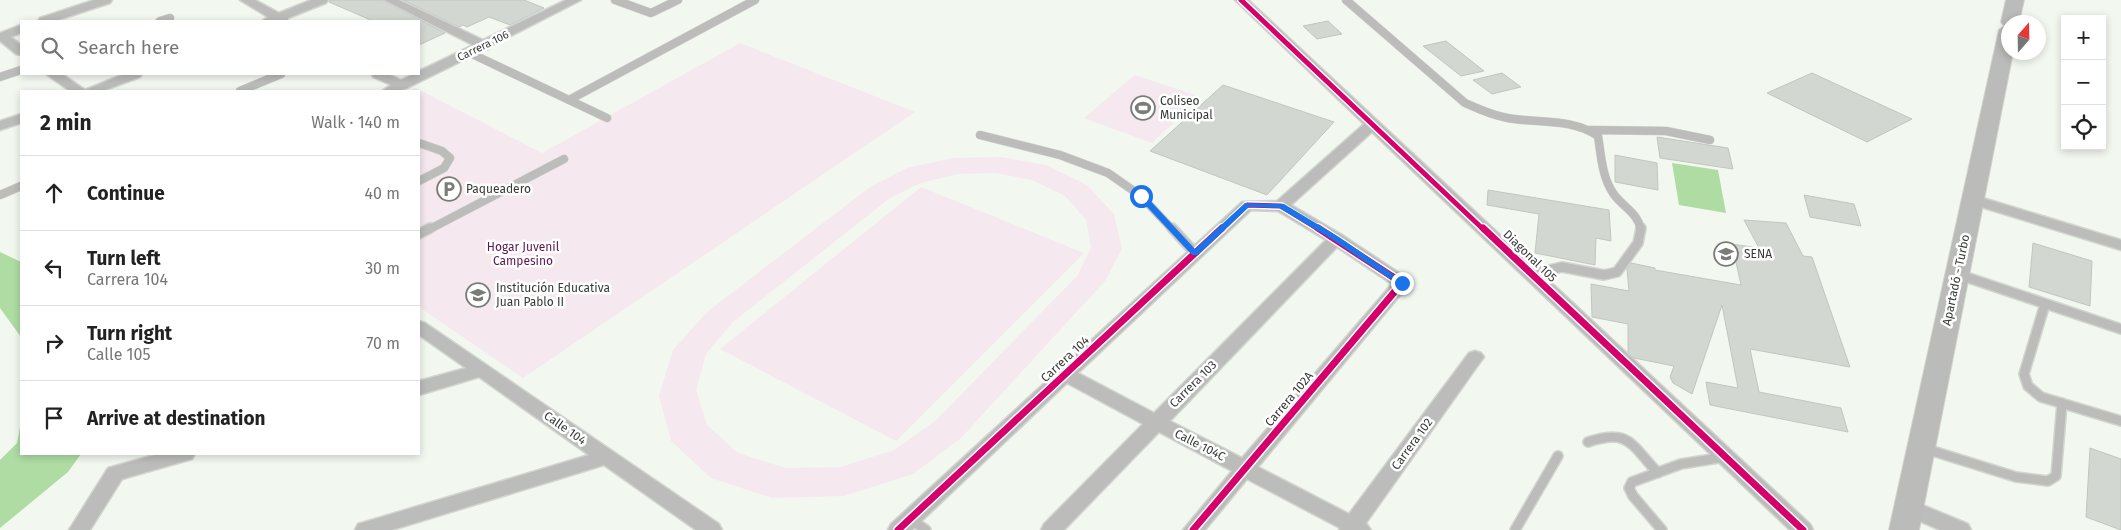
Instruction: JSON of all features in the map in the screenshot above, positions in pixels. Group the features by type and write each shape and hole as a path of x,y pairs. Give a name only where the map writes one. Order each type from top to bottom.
{"main road":[{"path":"2012,15 2015,0"},
{"name":"Apartadó - Turbo","path":"1906,518 2002,60"}],"street":[{"path":"47,20 106,0"},
{"path":"246,0 277,20 322,0"},
{"path":"390,0 485,46"},
{"path":"547,0 561,7"},
{"name":"Carrera 106","path":"392,90 485,46 575,0"},
{"name":"Diagonal 105","path":"1241,0 1802,530"},
{"path":"1,36 20,29"},
{"path":"1,36 20,50"},
{"path":"55,75 77,90"},
{"path":"94,90 132,75"},
{"path":"380,75 402,86"},
{"path":"0,126 20,118"},
{"path":"1336,239 1281,206 1374,124"},
{"path":"1972,200 2121,246"},
{"name":"Carrera 104","path":"904,525 1247,205 1281,206"},
{"name":"Carrera 102A","path":"1193,530 1402,283 1336,239"},
{"name":"Carrera 103","path":"1051,530 1336,239"},
{"name":"Calle 104","path":"420,327 712,530"},
{"name":"Carrera 102","path":"1354,528 1475,357"},
{"path":"420,388 482,370"},
{"name":"Calle 104C","path":"1065,374 1245,468 1354,528"},
{"path":"80,530 115,473 181,455"},
{"path":"365,530 607,457"},
{"path":"1906,518 1961,530"}],"lane":[{"path":"622,1 651,13 678,0"},
{"path":"569,100 755,0"},
{"path":"1346,0 1398,42 1459,99 1470,105 1504,117 1574,125 1589,130 1598,136 1608,184 1612,192 1631,210 1640,228 1641,242 1617,272 1613,274 1560,267 1532,274"},
{"path":"163,20 170,18"},
{"path":"470,53 607,118"},
{"path":"0,77 20,70"},
{"path":"242,90 279,75"},
{"path":"1589,130 1665,131 1710,140"},
{"path":"980,135 1060,155 1108,173 1141,196 1195,253"},
{"path":"420,143 442,151 450,158 444,168 420,180"},
{"path":"420,233 564,158"},
{"path":"0,195 20,186"},
{"path":"1957,274 2121,330"},
{"path":"2045,304 2024,374 2028,386 2041,397 2121,421"},
{"path":"1921,448 2016,477 2048,481 2056,476 2062,403"},
{"path":"1588,442 1612,435 1620,436 1626,439 1658,473"},
{"path":"1515,530 1558,456"},
{"path":"1662,530 1633,496 1629,488 1632,482 1681,464 1726,457"},
{"path":"904,525 926,530"}],"green space":[{"name":"Hogar Juvenil Campesino","path":"740,43 915,112 523,378 420,308 420,90 542,153"},
{"name":"Coliseo Municipal","path":"1135,75 1201,97 1152,143 1084,118"},
{"path":"1001,157 1046,165 1087,185 1114,214 1122,249 1105,281 961,438 913,474 844,496 772,498 711,478 671,441 659,396 673,350 707,312 870,187 907,168 953,158","holes":["996,173 1032,180 1065,196 1086,220 1091,247 1078,275 935,421 894,450 841,467 786,468 738,453 707,425 696,390 706,354 733,322 890,198 921,183 958,174"]},
{"path":"921,187 1084,253 896,441 720,349"}],"shaded area":[{"path":"1672,163 1718,170 1726,213 1679,205"},
{"path":"0,252 20,262 20,336 0,308"},
{"path":"20,427 20,455 80,455 68,472 0,528 0,460 17,443"}],"building":[{"path":"330,0 382,0 445,33 420,45 420,20 371,20 329,2"},
{"path":"403,0 524,0 544,8 510,25 489,17 467,27 463,25 459,27"},
{"path":"1328,21 1342,34 1317,39 1303,26"},
{"path":"1446,41 1484,71 1461,76 1423,46"},
{"path":"1502,73 1521,87 1492,94 1473,80"},
{"path":"1812,73 1912,119 1867,142 1767,93"},
{"path":"1223,85 1334,122 1267,195 1150,151"},
{"path":"1657,137 1728,148 1733,169 1660,158"},
{"path":"1615,155 1657,163 1658,190 1615,182"},
{"path":"1488,190 1609,210 1611,241 1596,238 1595,265 1535,253 1539,214 1487,205"},
{"path":"1804,195 1854,204 1861,226 1810,217"},
{"path":"1744,220 1786,223 1803,256 1812,257 1850,367 1750,349 1759,392 1841,408 1848,432 1710,405 1706,382 1738,388 1722,305 1692,394 1673,383 1670,377 1674,366 1634,358 1628,352 1628,324 1592,317 1591,284 1629,291 1627,269 1631,263 1655,268 1655,270 1741,285 1732,244 1759,248"},
{"path":"2033,243 2092,261 2090,306 2029,287"},
{"path":"2090,448 2121,459 2121,530 2086,517"}],"cycle path":[{"path":"1241,0 1803,530"},
{"path":"898,530 1247,205 1281,206 1336,239 1402,283 1193,530"}],"place":[{"name":"Coliseo Municipal","path":"1143,108"},
{"name":"Paqueadero","path":"449,189"},
{"name":"SENA","path":"1726,254"},
{"name":"Institución Educativa Juan Pablo II","path":"478,295"}],"route":[{"path":"1141,196 1195,253 1247,205 1281,206 1336,239 1402,283"}]}
